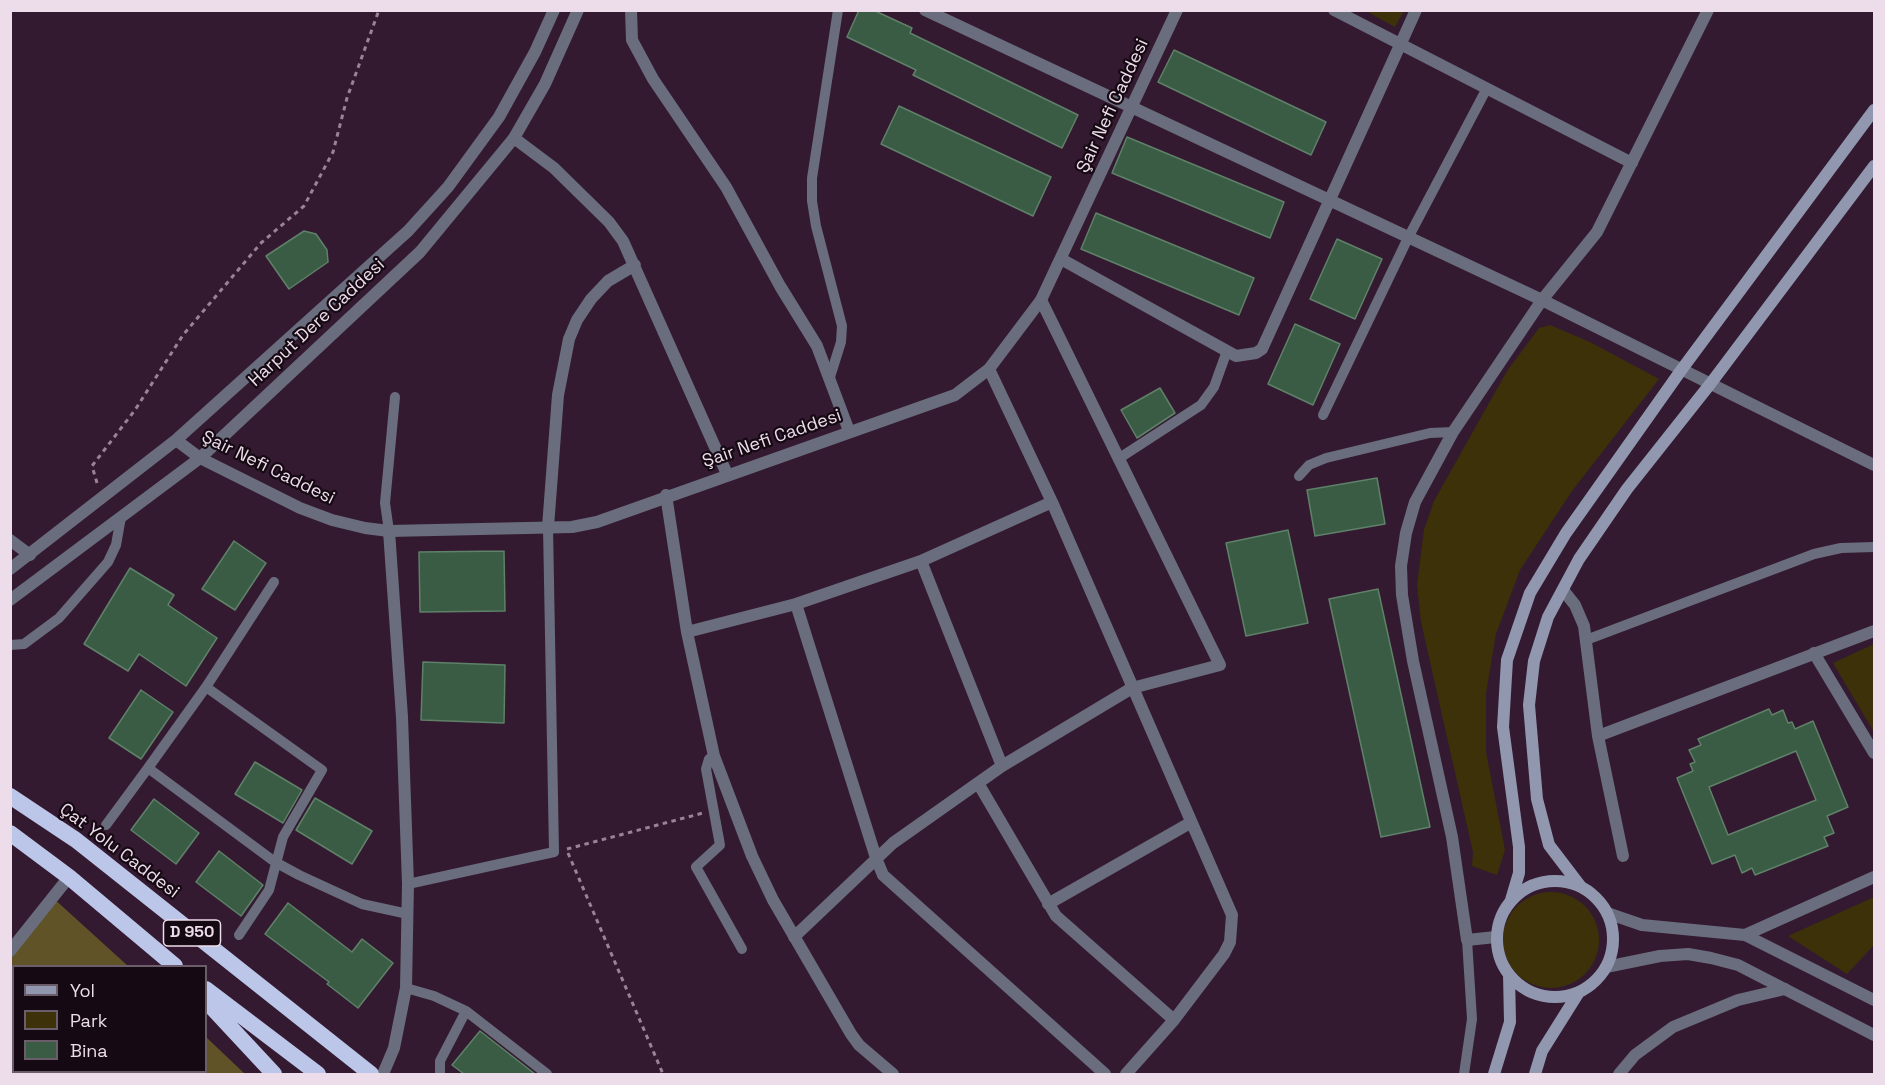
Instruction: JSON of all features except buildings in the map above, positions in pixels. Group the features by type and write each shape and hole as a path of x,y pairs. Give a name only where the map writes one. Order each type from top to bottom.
{"highway":[{"name":"Çat Yolu Caddesi","path":"10,796 76,840 370,1074"},
{"name":"D 950","path":"10,833 69,877 172,964"},
{"path":"207,990 318,1074"},
{"path":"207,1002 274,1074"}],"main road":[{"path":"1875,110 1682,369 1566,533 1530,593 1507,660 1503,727 1516,808 1519,873 1511,900 1500,917 1496,937 1499,957 1509,974 1523,988 1542,996 1562,997 1579,992 1595,981 1606,967 1612,949 1612,931 1606,913 1596,898 1581,887 1549,845 1537,799 1529,705 1534,662 1548,617 1579,559 1626,489 1711,383 1875,166"},
{"path":"1511,900 1526,888 1545,881 1564,881 1581,887"},
{"path":"1494,1074 1510,1022 1509,974"},
{"path":"1534,1074 1542,1052 1579,992"}],"street":[{"name":"Harput Dere Caddesi","path":"10,569 176,440 408,231 448,187 499,117 535,52 554,10"},
{"name":"Harput Dere Caddesi","path":"10,600 200,458 420,252 514,138 545,84 578,10"},
{"path":"631,10 632,40 653,79 726,187 780,286 817,346 831,377 849,431"},
{"path":"925,10 1542,300 1875,465"},
{"name":"Şair Nefi Caddesi","path":"176,440 200,458 332,520 389,531 572,527 597,522 666,495 955,395 989,369 1041,300 1177,10"},
{"path":"1334,10 1632,163"},
{"path":"1061,259 1227,351 1242,357 1256,354 1263,349 1416,10"},
{"path":"1496,937 1467,940 1452,837 1413,662 1402,585 1406,533 1414,502 1453,432 1542,300 1597,232 1703,12"},
{"path":"514,138 554,168 609,222 635,265 727,474"},
{"path":"549,527 558,395 569,339 577,320 591,299 608,281 635,265"},
{"path":"794,937 876,858 1002,766 1132,688 1220,665 1041,300"},
{"path":"989,369 1052,502 1232,915 1233,928 1224,954 1174,1020 1126,1074"},
{"path":"666,495 687,632 714,756 752,856 794,937 851,1034 859,1045 893,1074"},
{"path":"687,632 796,604 921,561 1052,502"},
{"path":"383,1074 396,1037 406,988 408,914 402,717 389,531"},
{"path":"10,540 30,555"},
{"path":"921,561 1002,766"},
{"path":"1563,590 1581,615 1598,736 1623,856"},
{"path":"796,604 876,858 889,881 1105,1074"},
{"path":"1598,736 1875,631"},
{"path":"1814,653 1875,753"},
{"path":"978,783 1048,904 1063,925 1174,1020"},
{"path":"1048,904 1190,823"},
{"path":"10,951 69,877"},
{"path":"1745,934 1875,877"},
{"path":"1606,913 1642,924 1745,934 1875,1000"},
{"path":"1606,967 1660,956 1688,954 1738,965 1875,1035"},
{"path":"1619,1074 1635,1054 1673,1027 1738,1000 1785,989"}],"lane":[{"path":"831,377 841,342 842,326 816,226 812,201 812,178 838,10"},
{"path":"1323,415 1408,238 1487,88"},
{"path":"1118,459 1201,405 1214,387 1227,351"},
{"path":"389,531 385,502 394,397"},
{"path":"1299,476 1309,465 1326,458 1430,434 1453,432"},
{"path":"10,645 24,644 59,618 108,562 116,545 121,517"},
{"path":"408,884 554,852 549,527"},
{"path":"1586,640 1814,554 1841,548 1875,547"},
{"path":"106,825 206,687 274,582"},
{"path":"206,687 321,770 283,837 269,891 239,935"},
{"path":"714,756 709,759 706,770 720,845 696,867 742,949"},
{"path":"148,768 275,862 362,904 408,914"},
{"path":"1464,1074 1472,1011 1467,940"},
{"path":"406,988 434,996 466,1011 547,1074"},
{"path":"440,1074 440,1061 466,1011"}],"path":[{"path":"101,500 92,466 135,410 183,335 261,243 304,206 333,152 347,98 379,10"},
{"path":"554,852 714,810"},
{"path":"567,849 663,1074"}],"green space":[{"path":"1366,11 1404,11 1395,27"},
{"path":"1550,325 1590,342 1659,379 1572,491 1520,570 1496,634 1486,693 1486,752 1505,850 1497,875 1472,866 1473,852 1421,622 1417,585 1424,530 1434,501 1507,371 1539,328"},
{"path":"1874,644 1874,732 1833,663"},
{"path":"1551,892 1569,895 1585,906 1596,922 1599,940 1596,958 1585,974 1569,985 1551,988 1533,985 1517,974 1506,958 1503,940 1506,922 1517,906 1533,895"},
{"path":"1874,897 1874,945 1847,974 1788,936"}],"shaded area":[{"path":"52,897 127,965 12,965 12,1073 207,1073 207,1038 245,1074 11,1074 10,950"}]}
